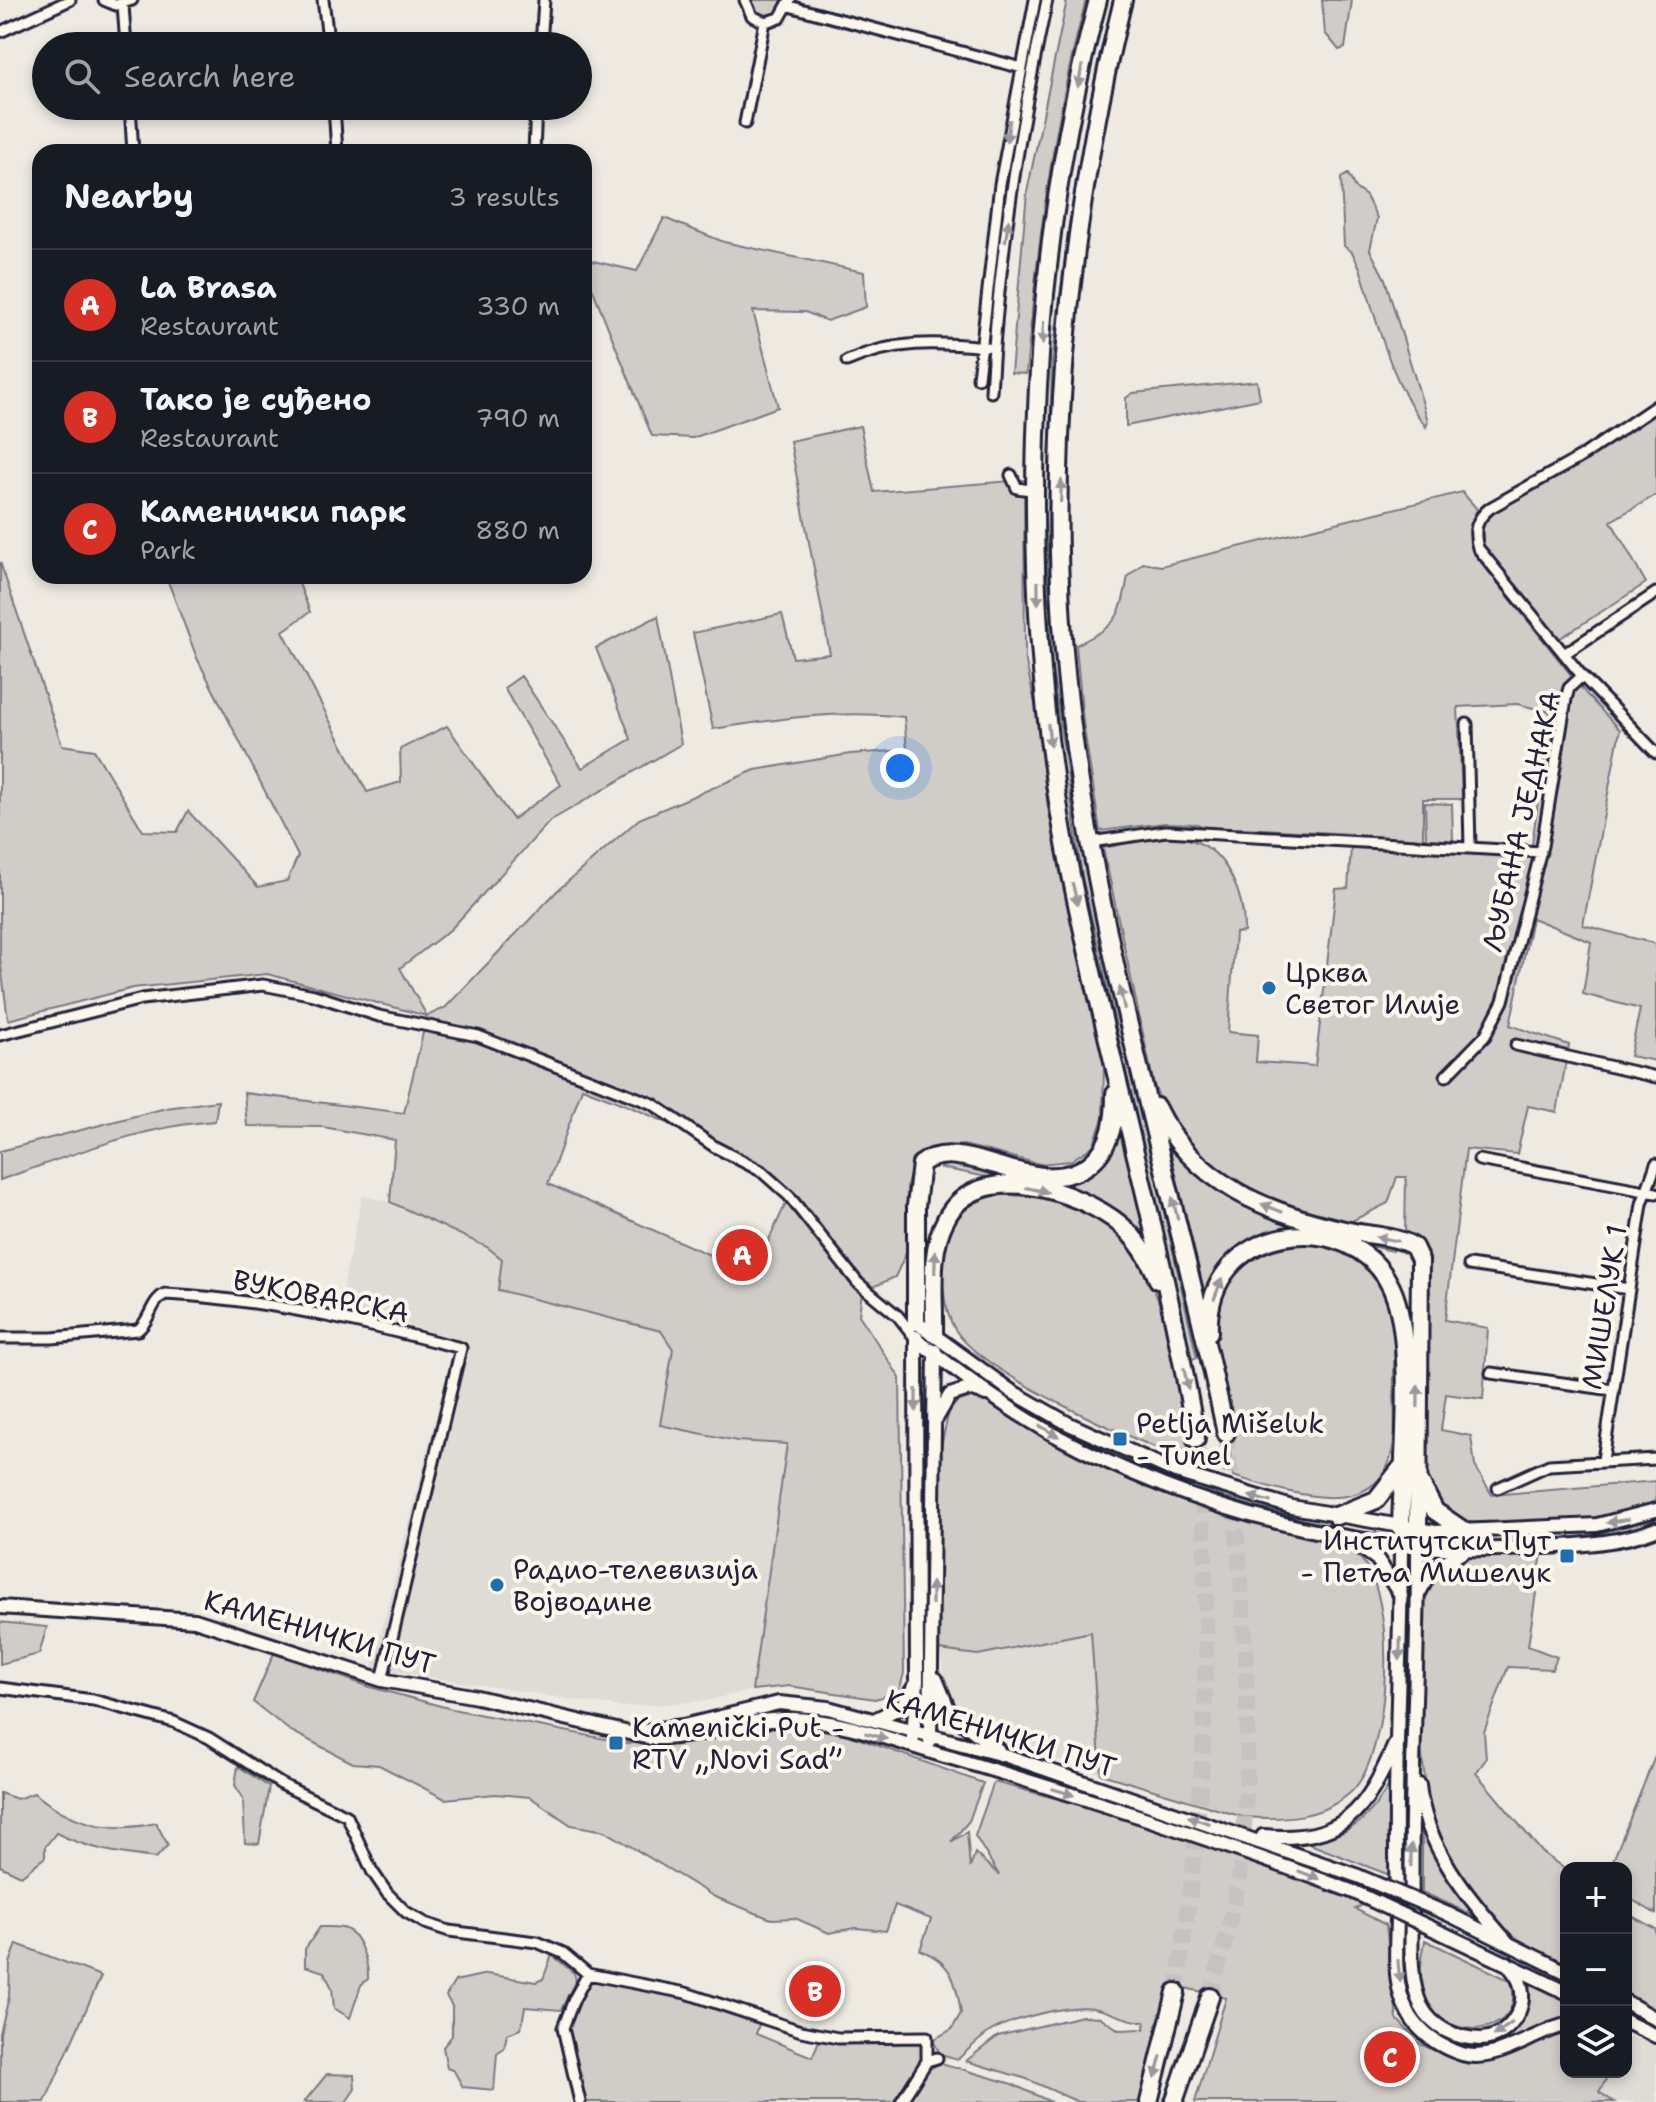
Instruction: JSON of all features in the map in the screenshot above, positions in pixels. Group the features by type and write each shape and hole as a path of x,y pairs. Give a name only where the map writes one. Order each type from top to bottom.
{"highway":[{"path":"1098,0 1061,174 1044,318 1037,491 1041,657 1063,830 1173,1319 1196,1439"},
{"path":"1123,0 1084,192 1068,323 1060,516 1065,653 1089,833 1138,1066 1226,1433"},
{"path":"916,1322 916,1206 921,1164 943,1156 1051,1177 1080,1170 1103,1151 1113,1123 1115,1092 1110,1044"},
{"path":"1138,1066 1174,1139 1194,1163 1225,1186 1281,1212 1414,1247 1420,1260 1410,1470 1401,1535"},
{"path":"934,1333 936,1243 947,1216 963,1199 993,1185 1040,1189 1063,1196 1101,1211 1121,1225 1144,1252 1173,1319"},
{"path":"1212,1366 1209,1327 1214,1291 1224,1273 1247,1250 1277,1237 1348,1245 1367,1255 1383,1270 1405,1324 1410,1470 1418,1538"},
{"path":"1336,1516 1376,1500 1410,1470"},
{"path":"1410,1470 1435,1511 1466,1532"},
{"path":"1149,2102 1176,1992"},
{"path":"1174,2102 1210,1997"}],"main road":[{"path":"916,1322 1011,1391 1116,1447 1253,1497 1469,1549 1606,1543 1656,1529"},
{"path":"911,1746 915,1731 917,1681 916,1322"},
{"path":"927,1752 931,1735 934,1333"},
{"path":"916,1339 1004,1402 1072,1443 1175,1490 1253,1514 1339,1534 1401,1535"},
{"path":"933,1430 944,1402 960,1391 978,1391 1004,1402"},
{"path":"1418,1538 1466,1532 1597,1525 1656,1510"},
{"path":"1339,1534 1377,1559 1401,1596"},
{"path":"1401,1535 1397,1963 1402,1998 1414,2023 1436,2043 1465,2055 1487,2055 1560,2027"},
{"path":"1418,1538 1412,1940 1415,1989 1422,2008 1435,2025 1456,2036 1484,2039 1500,2034 1516,2020 1523,2003 1520,1983 1507,1963"},
{"path":"1415,1602 1431,1571 1441,1562 1469,1549"},
{"name":"КАМЕНИЧКИ ПУТ","path":"0,1607 195,1620 382,1680 477,1697 622,1734 675,1739 734,1725 794,1719 840,1726 1231,1846 1354,1892 1560,1989"},
{"path":"932,1654 941,1697 950,1713 1007,1756"},
{"path":"874,1720 901,1707 917,1681"},
{"name":"КАМЕНИЧКИ ПУТ","path":"622,1734 683,1726 779,1703 803,1703 874,1720 1007,1756 1358,1876 1448,1914 1560,1969"},
{"path":"1413,1731 1421,1803 1431,1832 1454,1875 1508,1943"},
{"path":"1241,1834 1303,1837 1322,1833 1345,1821 1367,1801 1399,1735"},
{"path":"1632,2005 1656,2019"},
{"path":"1632,2026 1651,2034"}],"street":[{"path":"0,32 70,0"},
{"path":"104,0 128,2 127,32"},
{"path":"323,0 327,32"},
{"path":"542,32 544,0"},
{"path":"745,0 752,16 765,22 780,18 789,3 1032,71"},
{"path":"978,378 1000,184 1019,68 1035,0"},
{"path":"991,392 993,348 1032,71 1047,0"},
{"path":"745,123 765,22"},
{"path":"131,120 132,144"},
{"path":"335,120 336,144"},
{"path":"534,144 535,120"},
{"path":"847,361 870,351 908,343 993,348"},
{"path":"1656,406 1565,466 1490,508 1475,526 1478,548 1582,676 1656,753"},
{"path":"1011,475 1017,488 1037,491"},
{"path":"1564,654 1656,593"},
{"name":"ЉУБАНА ЈЕДНАКА","path":"1446,1076 1493,1025 1503,1001 1541,852 1566,699 1569,688 1582,676"},
{"path":"1467,724 1470,847"},
{"path":"1089,833 1166,831 1541,852"},
{"path":"0,1035 142,999 263,985 314,995 379,1016 478,1036 653,1104 715,1147 761,1171 789,1196 858,1283 898,1316 916,1339"},
{"path":"1516,1045 1656,1077"},
{"path":"1479,1160 1656,1193"},
{"name":"МИШЕЛУК 1","path":"1603,1460 1645,1191 1656,1164"},
{"path":"1469,1265 1629,1289"},
{"name":"ВУКОВАРСКА","path":"0,1338 52,1338 138,1330 147,1324 156,1300 165,1294 247,1300 302,1309 461,1348 382,1680"},
{"path":"898,1316 916,1322"},
{"path":"1491,1373 1613,1390"},
{"path":"1498,1488 1549,1465 1656,1459"},
{"path":"0,1688 108,1703 174,1722 209,1738 281,1784 347,1816 372,1871 406,1912 449,1931 537,1942 563,1953 588,1974 686,1993 787,2027 826,2036 927,2037 927,2061 901,2102"},
{"path":"580,2102 563,2028 588,1974"},
{"path":"927,2061 937,2058"}],"shaded area":[{"path":"748,0 787,0 785,10 768,19 756,16"},
{"path":"1067,0 1086,0 1064,92 1048,186 1026,374 1011,373 1027,192"},
{"path":"1114,0 1119,0 1102,63 1053,551 1056,668 1088,873 1197,1358 1191,1359 1082,876 1052,670 1047,552 1052,362 1069,224 1098,62"},
{"path":"1322,0 1352,0 1345,48 1339,50 1325,33"},
{"path":"1348,174 1355,188 1366,196 1377,218 1370,250 1385,279 1428,421 1426,427 1403,391 1379,331 1360,268 1352,252 1344,246 1341,178"},
{"path":"664,218 724,242 864,272 866,307 827,321 805,312 753,311 778,407 693,438 652,436 592,288 592,261 637,271"},
{"path":"1257,381 1260,399 1126,426 1126,398 1133,393"},
{"path":"1656,413 1656,495 1611,521 1646,583 1559,639 1483,545 1483,524 1495,512 1586,460"},
{"path":"860,426 874,492 1024,480 1025,658 1036,708 1048,808 1104,1063 1103,1118 1093,1146 1070,1161 1040,1164 964,1145 928,1149 915,1156 907,1186 907,1251 895,1277 862,1292 859,1315 900,1378 904,1673 899,1692 875,1699 789,1686 752,1690 787,1444 737,1441 660,1425 673,1349 661,1331 498,1290 502,1259 487,1247 390,1202 395,1140 323,1127 247,1126 244,1093 404,1113 427,1016 445,1008 557,891 639,819 755,770 850,754 907,750 904,717 832,715 713,729 693,633 782,614 793,658 830,654 790,441","holes":["582,1088 716,1148 765,1181 787,1201 753,1274 548,1184"]},
{"path":"1462,492 1477,509 1469,529 1473,552 1587,695 1620,730 1583,925 1656,944 1656,1061 1630,1056 1640,1009 1583,994 1591,942 1532,918 1510,1025 1569,1045 1557,1112 1528,1106 1517,1154 1466,1149 1445,1320 1488,1328 1483,1399 1446,1394 1441,1430 1471,1436 1475,1466 1492,1495 1656,1481 1656,1503 1615,1516 1508,1524 1464,1522 1437,1504 1423,1480 1429,1253 1421,1243 1405,1235 1406,1177 1397,1177 1388,1203 1348,1223 1281,1207 1258,1197 1197,1157 1163,1107 1154,1085 1103,848 1181,838 1204,845 1215,854 1232,877 1244,919 1244,932 1235,933 1228,1032 1258,1035 1256,1062 1315,1066 1336,889 1348,888 1352,834 1243,828 1215,831 1197,824 1165,823 1100,831 1083,722 1076,645 1114,620 1122,603 1128,576 1143,563 1161,566","holes":["1517,704 1550,712 1532,845 1423,842 1423,799 1462,799 1458,707"]},
{"path":"0,562 62,745 94,750 143,831 177,832 188,811 258,887 287,881 298,856 197,658 169,584 299,584 310,612 283,631 367,792 401,782 400,749 447,726 513,819 561,785 504,688 521,676 582,768 631,739 596,648 658,616 681,744 550,821 451,929 400,968 427,1016 267,974 133,988 8,1020 0,958"},
{"path":"1425,803 1452,804 1453,841 1426,839"},
{"path":"218,1101 215,1121 133,1136 0,1180 0,1151 166,1108"},
{"path":"1121,1119 1149,1249 1114,1212 1090,1197 941,1168 942,1163 1024,1180 1050,1182 1074,1179 1095,1168 1111,1149"},
{"path":"1170,1150 1218,1191 1258,1211 1394,1245 1393,1251 1300,1230 1265,1233 1218,1266 1205,1295"},
{"path":"997,1195 1053,1201 1096,1218 1127,1244 1149,1278 1164,1318 1190,1460 1101,1424 1029,1387 972,1349 956,1331 943,1290 945,1247 952,1227 962,1212 977,1202"},
{"path":"362,1196 390,1202 487,1247 502,1259 499,1290 661,1331 737,1441 787,1444 752,1690 705,1701 620,1707 372,1668 456,1338 339,1308"},
{"path":"1277,1242 1345,1249 1378,1273 1389,1295 1394,1335 1393,1447 1384,1472 1369,1488 1349,1495 1326,1497 1301,1494 1233,1476 1213,1325 1219,1291 1241,1262"},
{"path":"921,1368 927,1369 928,1709 923,1709"},
{"path":"996,1388 1077,1433 1158,1470 1243,1499 1333,1522 1332,1526 1243,1503 1157,1474 1034,1415 994,1391"},
{"path":"972,1397 1098,1457 1199,1500 1263,1524 1334,1541 1358,1556 1371,1575 1380,1603 1385,1673 1375,1743 1365,1772 1352,1791 1328,1807 1301,1816 1243,1817 1101,1774 1091,1632 978,1655 939,1650 940,1451 949,1411 957,1402"},
{"path":"1656,1519 1652,1525 1611,1535 1481,1543 1480,1538 1610,1530"},
{"path":"1471,1553 1542,1553 1528,1646 1557,1657 1552,1669 1508,1667 1484,1732 1486,1759 1476,1773 1542,1852 1560,1866 1560,1962 1507,1933 1460,1873 1437,1831 1428,1802 1418,1727 1418,1611 1433,1574"},
{"path":"1406,1603 1410,1603 1407,1950 1431,2027 1472,2043 1491,2041 1514,2033 1530,2001 1526,1978 1560,1996 1560,2021 1489,2047 1460,2047 1436,2034 1418,2013 1405,1988"},
{"path":"0,1622 47,1627 39,1654 0,1664"},
{"path":"1091,1632 1101,1774 1006,1744 970,1724 955,1708 939,1650 978,1655"},
{"path":"274,1653 370,1687 452,1709 626,1743 674,1744 789,1721 832,1729 983,1783 969,1821 951,1842 967,1832 970,1868 975,1853 999,1875 975,1836 994,1782 1174,1830 1366,1903 1355,1909 1386,1925 1397,2019 1420,2044 1446,2056 1476,2063 1560,2033 1560,2078 1607,2078 1599,2092 1614,2102 1195,2102 1226,1998 1169,1984 1140,2102 1078,2102 1027,2079 966,2061 998,2036 1082,2016 1100,2017 1119,2030 1144,2029 1145,2022 1093,2008 1055,2010 1000,2026 982,2037 958,2059 940,2054 933,2040 952,2029 961,2013 951,1974 939,1960 920,1950 931,1919 895,1905 886,1931 856,1928 829,1933 795,1918 771,1919 715,1897 605,1831 571,1825 530,1797 495,1794 445,1799 379,1765 353,1763 289,1730 253,1702"},
{"path":"1656,1754 1656,1914 1632,1900 1632,1862 1612,1862"},
{"path":"238,1766 269,1787 259,1844 245,1843 243,1798 235,1785"},
{"path":"1390,1784 1392,1876 1307,1843 1336,1835 1356,1824 1373,1808"},
{"path":"0,1793 17,1799 34,1793 76,1819 106,1826 156,1823 168,1845 156,1858 105,1850 56,1833 45,1847 45,1857 21,1876 0,1866"},
{"path":"1422,1822 1449,1877 1480,1918 1422,1892"},
{"path":"1632,1916 1656,1929 1656,2015 1632,2001"},
{"path":"320,1927 340,1927 351,1932 365,1959 368,1979 361,1985 350,2018 334,2008 332,1988 324,1972 305,1966 305,1949"},
{"path":"1425,1940 1511,1981 1513,2001 1506,2015 1494,2025 1478,2029 1461,2027 1444,2020 1431,2008 1421,1984"},
{"path":"17,1944 101,1976 45,2102 0,2102 0,2033 9,1997 10,1963"},
{"path":"552,1955 574,1973 576,1980 561,2010 525,2007 521,2029 507,2034 504,2048 497,2053 494,2090 463,2087 454,2071 447,2068 443,2047 452,2036 452,2006 446,1996 455,1981 487,1974 536,1982 543,1979"},
{"path":"590,1979 683,1997 760,2021 756,2034 812,2057 819,2041 874,2044 919,2041 923,2054 896,2102 586,2102 568,2029"},
{"path":"1632,2037 1656,2046 1656,2102 1614,2102 1598,2092 1606,2078 1632,2078"},
{"path":"941,2063 1012,2084 1051,2102 908,2102 925,2074"},
{"path":"327,2074 354,2075 355,2089 346,2102 304,2102"}],"tunnel":[{"path":"1210,1997 1239,1877 1247,1753 1242,1593 1226,1433"},
{"path":"1176,1992 1194,1854 1204,1716 1205,1577 1196,1439"}],"place":[{"name":"Црква Светог Илије","path":"1269,988"},
{"name":"La Brasa","path":"742,1255"},
{"name":"Petlja Mišeluk - Tunel","path":"1120,1439"},
{"name":"Институтски Пут - Петља Мишелук","path":"1567,1556"},
{"name":"Радио-телевизија Војводине","path":"497,1585"},
{"name":"Kamenički Put - RTV „Novi Sad”","path":"616,1743"},
{"name":"Тако је суђено","path":"815,1991"},
{"name":"Каменички парк","path":"1390,2057"}]}
